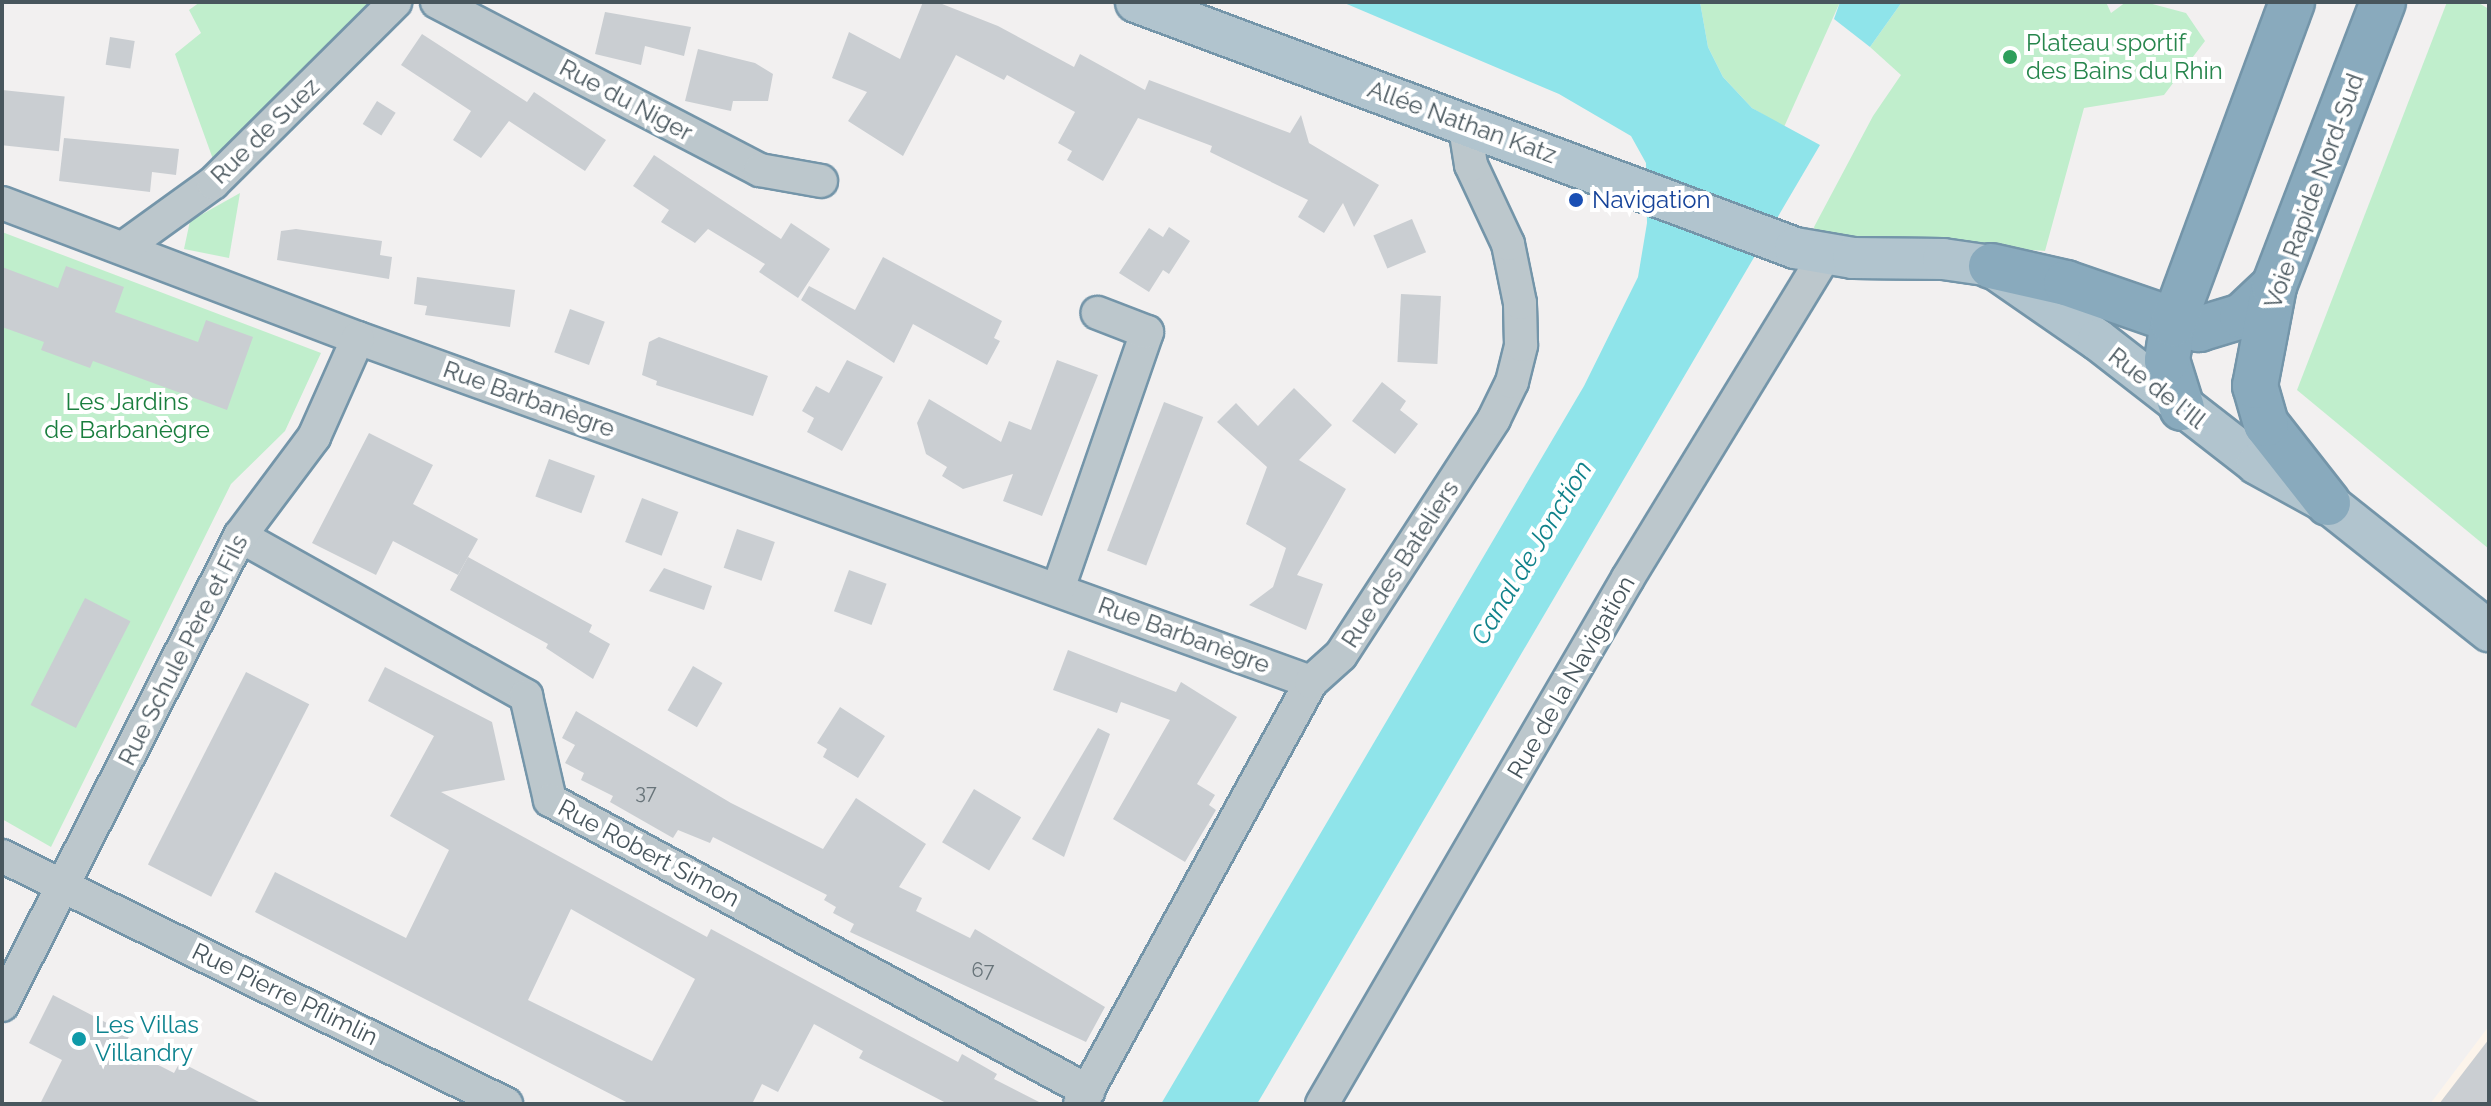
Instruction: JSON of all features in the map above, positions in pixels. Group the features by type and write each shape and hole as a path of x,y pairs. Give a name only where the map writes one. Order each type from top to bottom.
{"highway":[{"path":"2182,408 2167,360 2173,324 2292,2"},
{"name":"Voie Rapide Nord-Sud","path":"2328,503 2266,424 2255,386 2274,286 2383,2"},
{"path":"1991,266 2066,283 2173,324 2199,329 2225,324 2242,316 2274,286"}],"main road":[{"name":"Allée Nathan Katz","path":"1136,2 1623,181 1787,245 1825,255"},
{"path":"1825,255 1991,266"},
{"name":"Rue de l'Ill","path":"1991,266 2098,340 2257,464 2328,503 2489,631"}],"street":[{"name":"Rue de Suez","path":"123,248 223,173 395,2"},
{"name":"Rue du Niger","path":"437,2 760,170 821,181"},
{"name":"Rue des Bateliers","path":"1084,1097 1311,682 1341,655 1494,419 1512,382 1521,345 1520,303 1508,244 1471,165 1464,122"},
{"name":"Rue Barbanègre","path":"2,203 358,338 1311,682"},
{"name":"Rue de la Navigation","path":"1322,1104 1628,578 1825,255"},
{"path":"1058,589 1147,332 1098,313"},
{"name":"Rue Schule Père et Fils","path":"2,1005 240,536 314,437 358,338"},
{"name":"Rue Robert Simon","path":"240,536 526,696 550,800 1084,1097"},
{"name":"Rue Pierre Pflimlin","path":"2,856 504,1104"}],"shaded area":[{"path":"2489,1026 2489,1104 2430,1104"}],"green space":[{"path":"200,2 373,2 214,162 175,54 201,33 189,10"},
{"path":"1700,2 1840,2 1784,127 1752,108 1723,77 1708,47"},
{"path":"1902,2 2106,2 2111,13 2126,2 2145,2 2186,13 2205,41 2164,95 2084,108 2045,251 1816,234 1814,227 1873,116 1901,75 1870,47"},
{"path":"2447,2 2477,2 2489,9 2489,549 2297,390"},
{"path":"240,193 229,258 184,249 190,221"},
{"name":"Les Jardins de Barbanègre","path":"2,232 321,353 285,431 231,484 51,847 2,819"}],"water":[{"name":"Canal de Jonction","path":"1342,2 1700,2 1708,47 1723,77 1752,108 1820,145 1257,1104 1161,1104 1584,386 1638,277 1647,223 1646,163 1631,136 1559,94"},
{"path":"1840,2 1902,2 1870,47 1834,19"}],"building":[{"path":"923,2 937,2 998,26 1074,67 1080,54 1145,90 1149,80 1290,133 1301,115 1309,143 1379,185 1354,227 1343,203 1324,233 1298,217 1308,200 1210,152 1212,146 1138,118 1103,181 1067,160 1072,151 1058,143 1075,112 1007,75 1004,80 956,55 903,156 848,121 867,92 832,78 849,32 900,59"},
{"path":"605,12 691,27 684,56 645,46 641,65 595,54"},
{"path":"422,34 527,102 534,92 606,140 585,171 509,121 481,158 453,140 471,111 401,65"},
{"path":"110,37 135,41 130,69 106,65"},
{"path":"698,49 755,63 773,74 768,101 733,101 731,111 685,101"},
{"path":"2,90 65,97 59,151 2,145"},
{"path":"377,101 396,113 381,136 363,124"},
{"path":"64,138 179,149 176,175 152,172 150,192 59,181"},
{"path":"654,155 781,239 791,223 830,249 798,298 759,272 765,264 708,229 695,243 661,222 669,210 633,186"},
{"path":"1412,219 1426,252 1387,269 1373,235"},
{"path":"1169,227 1190,241 1169,274 1163,270 1149,292 1119,273 1149,228 1163,237"},
{"path":"296,229 382,241 380,255 392,257 389,279 277,260 281,231"},
{"path":"883,257 1002,321 994,338 1000,341 987,365 913,324 894,363 801,300 809,286 855,310"},
{"path":"66,266 124,287 115,312 198,342 206,320 253,337 227,410 93,361 90,368 41,350 44,342 2,327 2,267 58,288"},
{"path":"417,277 515,290 510,327 425,315 427,306 414,304"},
{"path":"1401,294 1441,296 1437,364 1397,362"},
{"path":"570,309 605,322 589,365 554,352"},
{"path":"659,337 768,376 753,416 656,385 657,381 642,375 649,342"},
{"path":"847,360 883,377 842,451 807,432 814,418 802,411 816,386 829,393"},
{"path":"1057,360 1098,375 1042,516 1003,501 1013,474 963,489 942,476 947,467 926,454 917,423 929,399 1001,442 1009,421 1031,430"},
{"path":"1382,382 1406,401 1400,410 1418,424 1395,454 1352,421"},
{"path":"1294,388 1332,425 1299,460 1346,489 1297,575 1323,584 1306,630 1249,605 1273,587 1286,548 1246,524 1267,467 1217,422 1236,403 1258,426"},
{"path":"1164,402 1203,417 1146,565 1107,550"},
{"path":"369,433 433,465 413,504 478,539 458,575 393,541 376,575 312,543"},
{"path":"549,459 595,476 581,513 535,497"},
{"path":"642,498 678,512 662,556 625,542"},
{"path":"737,529 775,542 761,581 724,568"},
{"path":"468,557 592,625 589,632 610,644 593,679 546,648 548,644 450,590"},
{"path":"664,568 712,586 704,610 649,591"},
{"path":"849,570 887,584 872,625 834,611"},
{"path":"85,598 130,621 76,728 31,705"},
{"path":"1068,650 1176,692 1181,682 1237,717 1197,784 1215,795 1209,805 1216,810 1185,862 1113,819 1170,720 1121,702 1117,713 1053,690"},
{"path":"693,666 722,683 697,727 668,710"},
{"path":"385,667 492,722 505,780 441,792 707,937 711,929 958,1062 962,1054 997,1074 994,1079 1043,1104 948,1104 859,1058 863,1051 814,1024 778,1092 762,1084 752,1104 630,1104 255,912 275,872 406,938 449,850 390,816 434,736 368,701","holes":["571,909 695,979 652,1061 528,1000"]},
{"path":"246,672 309,704 211,897 148,864"},
{"path":"840,707 885,736 858,778 823,757 827,749 817,743"},
{"path":"576,711 731,803 823,849 856,798 926,844 899,887 922,898 916,911 970,938 975,929 1105,1007 1086,1042 850,932 854,924 833,913 836,907 824,900 827,895 713,837 710,843 678,830 673,838 610,802 613,796 581,780 584,773 565,763 575,745 562,738"},
{"path":"1098,728 1110,734 1064,857 1032,839"},
{"path":"974,789 1021,817 989,870 942,842"},
{"path":"53,995 130,1035 123,1047 174,1073 180,1062 263,1104 40,1104 62,1060 29,1043"},
{"path":"2489,1039 2489,1104 2439,1104"}],"place":[{"name":"Plateau sportif des Bains du Rhin","path":"2010,57"},
{"name":"Navigation","path":"1576,200"},
{"name":"Les Villas Villandry","path":"79,1039"}]}
